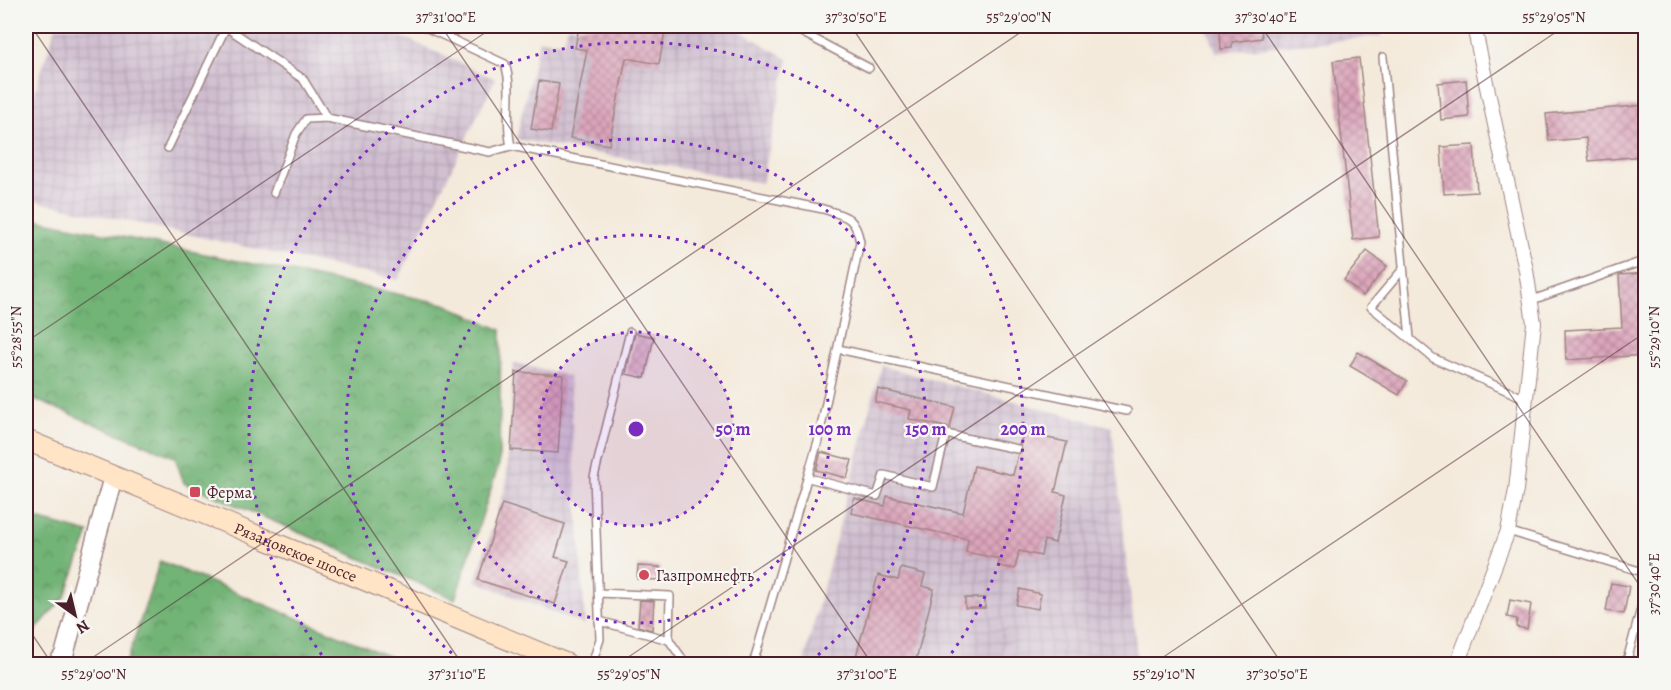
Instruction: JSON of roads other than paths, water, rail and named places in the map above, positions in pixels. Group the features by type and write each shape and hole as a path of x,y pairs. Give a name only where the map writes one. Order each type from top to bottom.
{"main road":[{"name":"Рязановское шоссе","path":"26,440 562,664"}],"street":[{"path":"1457,664 1508,531 1534,323 1532,300 1474,26"},
{"path":"61,661 113,477"}],"lane":[{"path":"423,26 505,64 508,75 507,131 511,146"},
{"path":"790,26 869,68"},
{"path":"168,148 226,27 303,79 327,118"},
{"path":"1383,57 1410,338"},
{"path":"274,193 296,134 306,119 327,118 490,152 511,146 847,216 857,227 860,242 838,349 808,478 753,664"},
{"path":"1532,300 1646,260"},
{"path":"1403,269 1371,307 1433,358 1526,399"},
{"path":"592,664 600,639 594,477 630,332"},
{"path":"838,349 1127,411"},
{"path":"808,478 877,496 884,475 933,487 946,434 1017,449"},
{"path":"1508,531 1646,573"},
{"path":"1626,664 1646,590"},
{"path":"598,593 670,596 669,640 686,664"},
{"path":"599,621 669,640"}],"place":[{"name":"Ферма","path":"195,492"},
{"name":"Газпромнефть","path":"644,575"}]}
